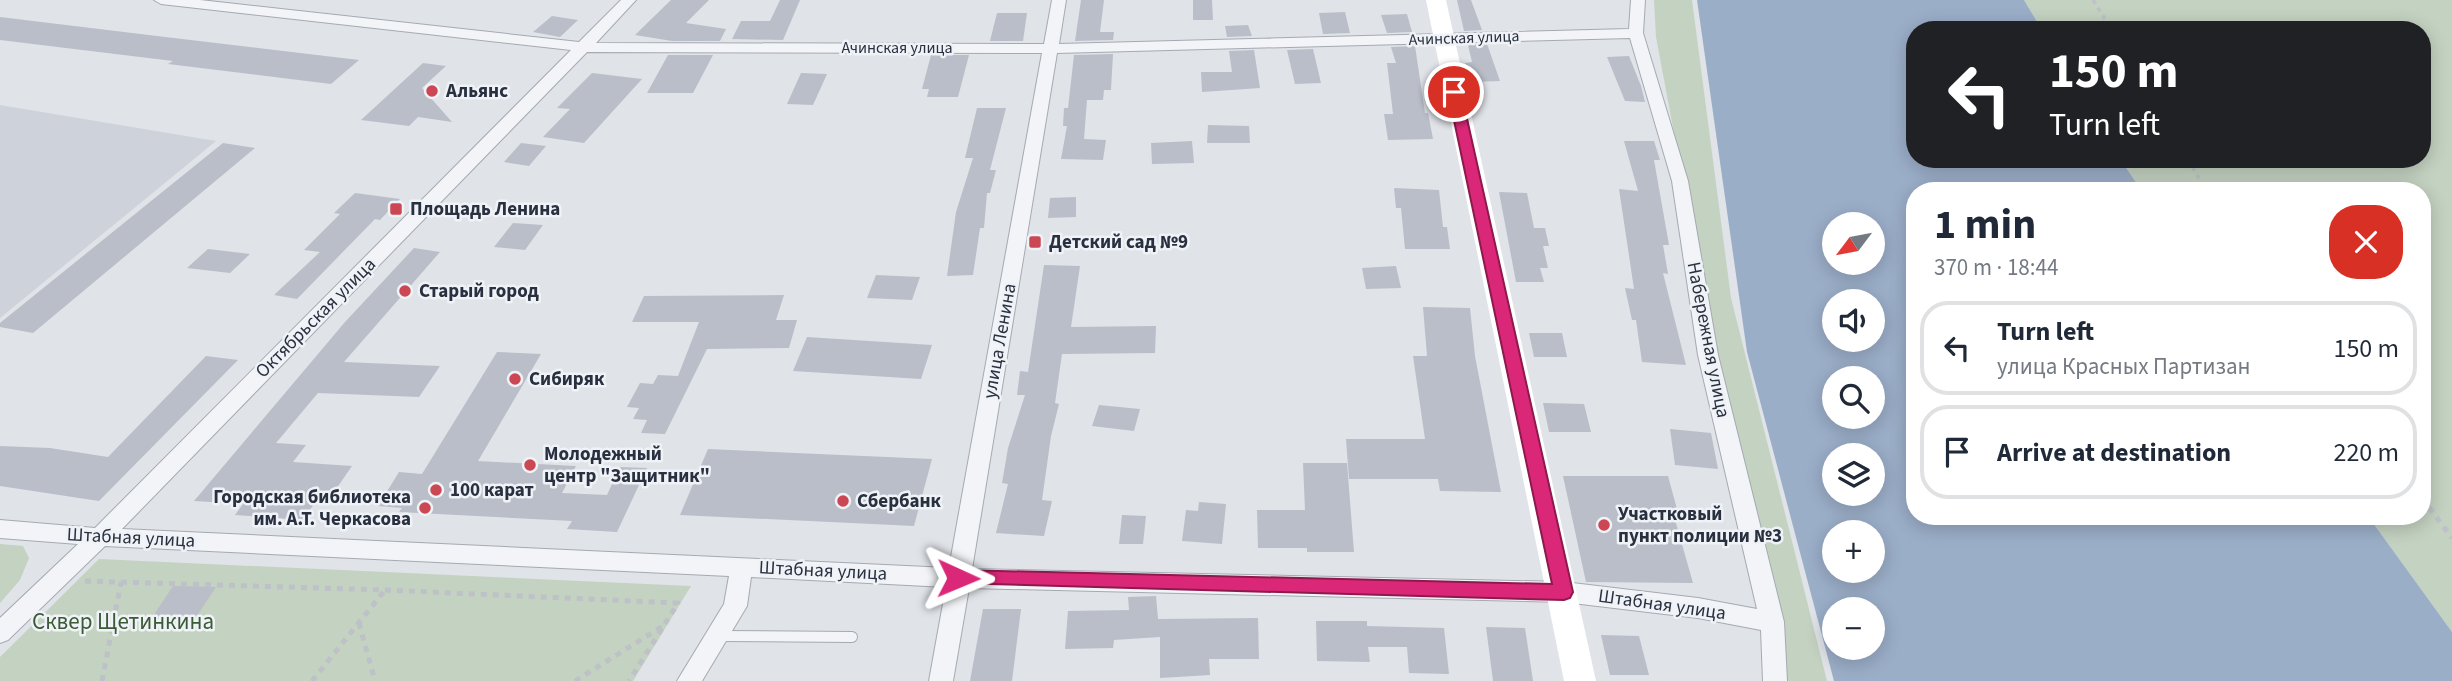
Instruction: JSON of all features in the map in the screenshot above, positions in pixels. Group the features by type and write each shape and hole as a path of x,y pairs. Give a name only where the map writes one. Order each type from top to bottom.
{"main road":[{"path":"1436,0 1564,592 1580,681"}],"street":[{"name":"Ачинская улица","path":"161,0 583,47 1051,49 1636,33"},
{"name":"Октябрьская улица","path":"0,633 100,537 629,0"},
{"name":"улица Ленина","path":"941,681 1059,0"},
{"name":"Набережная улица","path":"1638,0 1636,33 1680,181 1708,355 1772,622 1774,681"},
{"name":"Штабная улица","path":"0,529 100,537 958,578 1564,592 1698,608 1772,622"},
{"path":"689,681 735,606 742,567"}],"lane":[{"path":"718,636 852,637"}],"path":[{"path":"2093,0 2106,21"},
{"path":"2431,510 2452,538"},
{"path":"57,580 385,590 677,603 629,681"},
{"path":"102,681 121,582"},
{"path":"312,681 385,590"},
{"path":"359,623 375,681"},
{"path":"575,681 664,625"}],"shaded area":[{"path":"0,105 216,141 0,318"}],"green space":[{"path":"1654,0 1692,0 1731,298 1827,681 1785,681 1721,383 1656,37"},
{"path":"2024,0 2452,0 2452,632 2375,525 2431,525 2431,182 2136,182 2126,168 2431,168 2431,21 2037,21"},
{"path":"0,544 23,546 29,558 20,580 0,603"},
{"name":"Сквер Щетинкина","path":"99,559 691,586 633,681 0,681 0,657"}],"water":[{"path":"1697,0 2024,0 2037,21 1906,21 1906,168 2126,168 2136,182 1906,182 1906,525 2375,525 2452,632 2452,681 1834,681 1828,660 1885,660 1885,597 1822,597 1822,636 1747,352"}],"building":[{"path":"671,0 709,0 686,23 726,29 720,41 672,41 635,35"},
{"path":"780,0 800,0 783,40 732,39 741,21 770,21"},
{"path":"1081,0 1104,0 1100,32 1114,32 1113,40 1075,41"},
{"path":"1193,0 1212,0 1213,20 1193,20"},
{"path":"1457,0 1471,0 1482,30 1464,31"},
{"path":"1345,12 1350,33 1323,34 1319,13"},
{"path":"997,13 1027,13 1023,41 990,41"},
{"path":"1407,14 1412,32 1387,33 1381,15"},
{"path":"552,16 578,20 560,37 533,32"},
{"path":"0,17 359,60 331,84 0,40"},
{"path":"1248,25 1252,36 1227,37 1225,26"},
{"path":"1487,44 1500,81 1471,82 1465,63 1472,62 1468,45"},
{"path":"1415,46 1425,113 1428,113 1433,139 1388,140 1384,114 1393,114 1387,63 1396,63 1391,47"},
{"path":"1313,49 1321,83 1295,84 1287,50"},
{"path":"1254,50 1260,88 1202,92 1201,72 1232,72 1229,51"},
{"path":"1113,54 1111,90 1104,90 1103,100 1087,100 1084,139 1106,140 1103,160 1061,159 1067,126 1063,126 1064,108 1068,108 1074,55"},
{"path":"668,55 713,55 693,93 647,93"},
{"path":"931,55 969,55 958,97 927,97 929,89 922,89"},
{"path":"1629,56 1645,102 1625,101 1607,57"},
{"path":"423,63 446,66 422,88 452,122 418,117 409,126 361,120"},
{"path":"592,73 642,79 584,143 543,137 570,109 557,108"},
{"path":"801,73 827,74 813,105 787,104"},
{"path":"977,108 1006,108 990,170 996,170 990,193 987,193 984,228 980,228 973,275 947,276 956,212 973,158 965,158"},
{"path":"1208,125 1249,126 1250,143 1207,143"},
{"path":"1192,141 1194,163 1152,164 1151,143"},
{"path":"1624,141 1654,141 1660,160 1654,160 1669,245 1663,245 1668,274 1663,273 1686,365 1642,362 1636,320 1632,320 1625,288 1634,289 1619,189 1638,191"},
{"path":"223,143 255,148 33,333 0,327 0,323"},
{"path":"521,143 546,146 529,166 504,162"},
{"path":"1394,188 1439,190 1443,227 1447,227 1450,249 1405,249 1401,208 1396,208"},
{"path":"1499,192 1527,193 1534,228 1545,228 1549,246 1543,246 1548,268 1540,268 1544,282 1516,282"},
{"path":"355,193 400,199 380,220 375,219 297,299 274,295 320,252 304,250 340,214 334,213"},
{"path":"1076,197 1076,217 1048,218 1050,198"},
{"path":"513,223 543,225 525,250 494,247"},
{"path":"414,248 440,252 344,362 440,366 419,397 318,393 276,443 306,445 293,462 352,466 325,505 314,504 303,520 235,515 243,504 194,501 345,322"},
{"path":"208,249 250,254 230,273 187,268"},
{"path":"1044,265 1080,266 1071,327 1156,326 1155,353 1062,354 1055,403 1059,404 1051,436 1042,500 1052,501 1044,536 996,533 1008,484 1002,483 1008,448 1025,395 1017,395 1020,371 1028,372"},
{"path":"1396,266 1401,288 1366,289 1362,268"},
{"path":"876,275 920,277 912,300 867,298"},
{"path":"784,295 776,320 797,320 789,348 707,349 665,434 641,433 647,420 633,419 639,408 627,407 640,383 653,384 658,375 678,376 699,322 632,322 644,296"},
{"path":"1423,307 1470,308 1475,356 1501,492 1440,491 1438,479 1349,479 1346,439 1425,439 1413,356 1427,356"},
{"path":"1529,333 1562,333 1567,357 1534,357"},
{"path":"807,337 932,345 921,379 793,371"},
{"path":"497,352 541,354 478,461 576,466 562,493 607,495 620,467 647,468 617,532 567,529 572,521 399,512 402,508 378,506 399,472 422,474"},
{"path":"206,356 238,360 99,501 0,486 0,446 50,448 108,457"},
{"path":"1543,403 1584,404 1591,432 1549,432"},
{"path":"1099,405 1140,409 1134,431 1092,426"},
{"path":"1670,429 1711,433 1718,469 1675,465"},
{"path":"708,449 932,459 914,526 680,515"},
{"path":"1303,463 1347,463 1354,552 1258,548 1257,510 1305,510"},
{"name":"Участковый пункт полиции №3","path":"1563,476 1668,476 1677,509 1672,509 1693,583 1586,582"},
{"path":"1199,502 1226,504 1222,544 1182,541 1186,510 1198,511"},
{"path":"1122,515 1146,516 1143,544 1119,544"},
{"path":"173,586 216,587 195,619 151,619"},
{"path":"1156,596 1158,619 1258,618 1259,659 1209,659 1210,675 1160,678 1160,637 1114,640 1113,648 1065,649 1068,611 1129,610 1128,597"},
{"path":"983,609 1021,609 1012,681 970,681"},
{"path":"1316,621 1367,621 1367,626 1444,628 1449,674 1409,673 1407,647 1368,647 1370,662 1317,661"},
{"path":"1486,627 1525,628 1533,681 1493,681"},
{"path":"1601,635 1639,636 1649,675 1610,675"}],"place":[{"name":"Альянс","path":"432,91"},
{"name":"Площадь Ленина","path":"396,209"},
{"name":"Детский сад №9","path":"1035,242"},
{"name":"Старый город","path":"405,291"},
{"name":"Сибиряк","path":"515,379"},
{"name":"Молодежный центр \"Защитник\"","path":"530,465"},
{"name":"100 карат","path":"436,490"},
{"name":"Сбербанк","path":"843,501"},
{"name":"Городская библиотека им. А.Т. Черкасова","path":"425,508"},
{"name":"Участковый пункт полиции №3","path":"1604,525"}],"route":[{"path":"958,578 1564,592 1454,92"}]}
